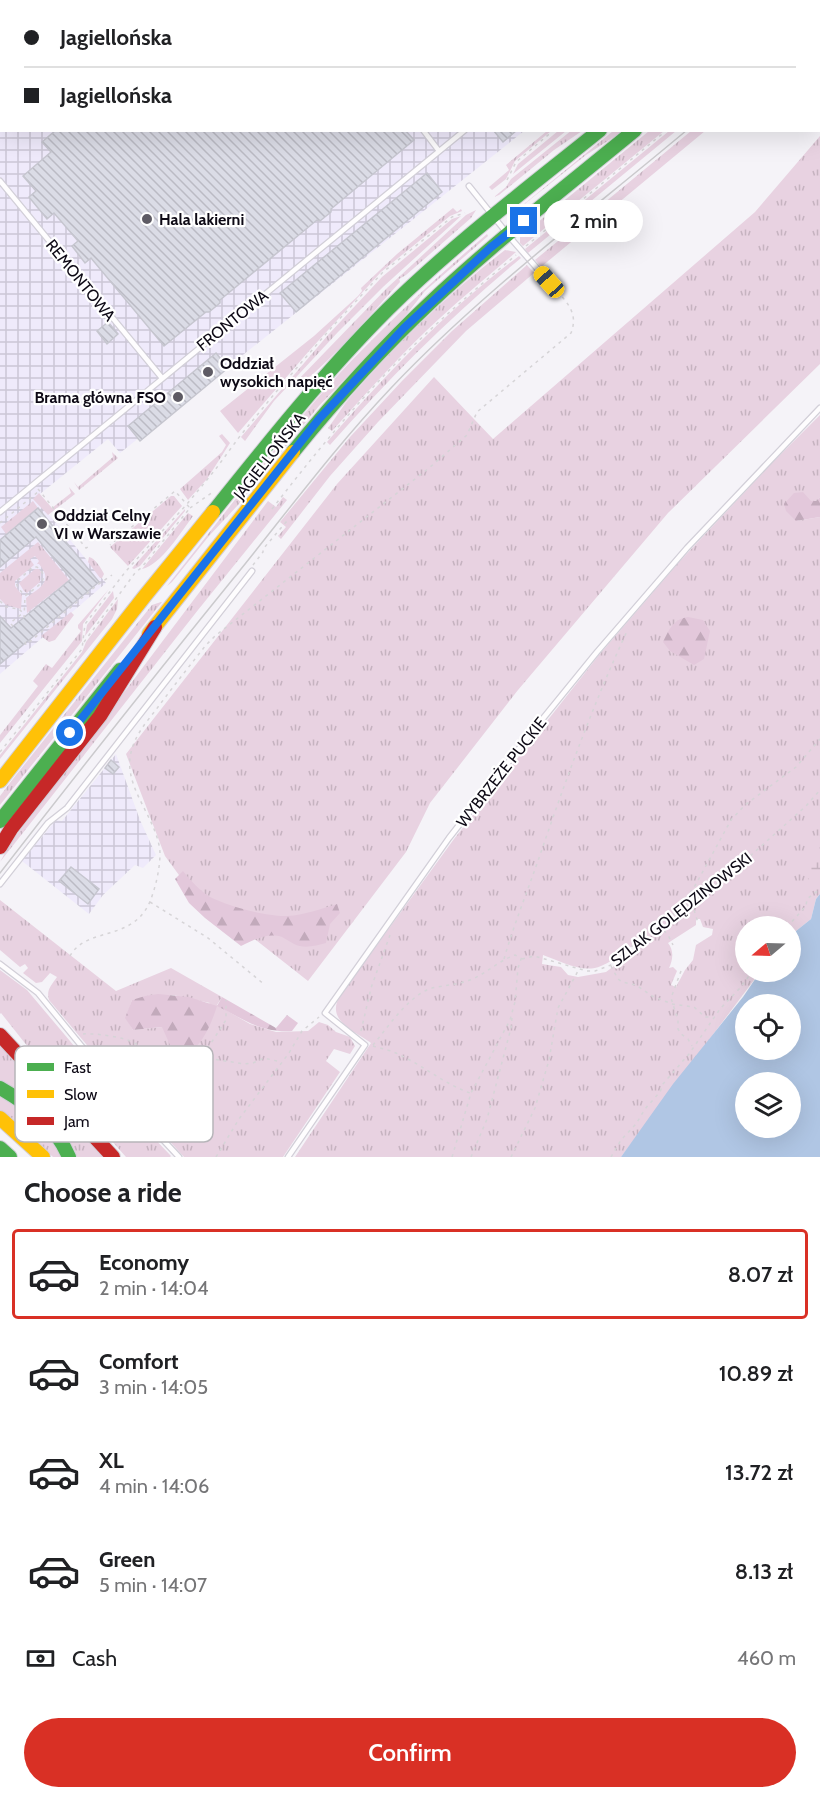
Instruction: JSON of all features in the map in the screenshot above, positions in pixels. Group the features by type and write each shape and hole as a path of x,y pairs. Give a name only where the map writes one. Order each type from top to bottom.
{"main road":[{"name":"JAGIELLOŃSKA","path":"0,781 144,597 302,402 388,309 436,264 598,132"},
{"name":"JAGIELLOŃSKA","path":"0,821 327,411 404,328 447,287 507,234 633,132"},
{"path":"0,847 100,716 155,627"},
{"path":"0,1026 15,1050"},
{"path":"0,1035 15,1051"},
{"path":"0,1088 15,1097"},
{"path":"0,1118 15,1132"},
{"path":"0,1134 29,1157"},
{"path":"26,1142 43,1157"},
{"path":"62,1142 69,1157"},
{"path":"98,1142 112,1157"},
{"path":"0,1148 10,1157"}],"lane":[{"path":"425,132 440,151"},
{"name":"FRONTOWA","path":"0,512 463,132"},
{"name":"REMONTOWA","path":"0,182 162,378"},
{"path":"469,186 549,282"},
{"name":"WYBRZEŻE PUCKIE","path":"325,1013 448,838 542,719 687,548 820,408"},
{"path":"0,884 48,823 67,808 252,571"},
{"path":"0,964 38,993 80,1046"},
{"path":"288,1157 364,1045 325,1013"},
{"path":"165,1142 179,1157"}],"path":[{"path":"507,180 516,162 552,132"},
{"path":"272,509 318,449 402,357 468,295 665,132"},
{"path":"0,752 82,649 85,624 126,571 187,504 276,392 331,328 383,273 452,217 465,213"},
{"path":"70,956 73,949 81,943 110,934 136,921 145,913 150,902 160,852 130,772 132,749 137,737 215,636 429,468 467,435 477,412 571,333 575,324 571,309 549,282"},
{"path":"33,484 86,548 90,546"},
{"path":"83,642 135,573 190,508 217,488"},
{"path":"0,523 39,491"},
{"path":"110,545 175,491 190,508"},
{"path":"252,571 252,566 263,549 287,521"},
{"path":"24,618 25,596 42,582 44,576 38,567 33,567 16,582 25,596"},
{"path":"25,642 27,645 112,575"},
{"path":"0,601 6,607 18,609 23,613"},
{"path":"13,626 10,623 23,613"},
{"path":"471,1093 438,1078 397,1054 373,1046 397,1016 419,994 469,980 483,974 504,959 518,912 557,806 605,678 627,630"},
{"path":"674,914 696,884 730,820 745,805 796,767 820,739"},
{"name":"SZLAK GOLĘDZINOWSKI","path":"504,959 515,955 522,959 534,956 579,970 595,971 610,965 658,924 729,875 806,806 820,790"},
{"path":"797,916 806,906 807,899 820,889"},
{"path":"150,902 208,938 265,985"},
{"path":"691,903 698,923"},
{"path":"658,924 673,945"},
{"path":"360,1041 371,987 391,932"},
{"path":"452,1157 471,1093 501,1039 512,1013 518,968 522,959"},
{"path":"610,965 622,982 636,985 652,996 672,1004 694,1006 705,1017 714,1017"},
{"path":"511,1157 535,1108 549,1060 558,1008 579,970"},
{"path":"681,971 671,998 678,1020 678,1029 693,1046"},
{"path":"611,1157 621,1140 660,1092 663,1084 689,1054 714,1017 744,982"},
{"path":"209,1046 226,1020 226,1000"},
{"path":"216,1157 239,1119 302,1031 325,1013"},
{"path":"471,1157 484,1127 497,1086 511,1028 512,1013"},
{"path":"72,1036 89,1034 108,1036 137,1046"},
{"path":"213,1059 244,1064 264,1058 282,1062"}],"shaded area":[{"path":"0,132 523,132 120,453 108,439 35,498 106,583 0,674"},
{"path":"116,754 140,820 156,855 143,868 135,865 103,895 89,914 22,861 56,820 62,821"}],"green space":[{"path":"546,132 550,132 515,161 506,179 492,190 489,187 509,170 506,165"},
{"path":"557,132 565,132 513,174 518,164"},
{"path":"570,132 581,132 494,197 506,187 511,179"},
{"path":"612,132 621,132 586,155 512,214"},
{"path":"648,132 663,132 523,246 520,243 520,237"},
{"path":"668,132 675,132 528,253 525,249"},
{"path":"690,132 704,132 541,267 535,260"},
{"path":"820,136 820,364 668,513 518,690 430,803 406,852 308,981 187,886 165,856 126,754 337,484 434,377 493,439 755,212"},
{"path":"453,208 457,212 461,209 462,211 450,216 381,272 238,433 220,411 314,336 358,296 362,291 361,288 397,254"},
{"path":"476,210 471,218 399,279 400,282 327,361 300,385 296,382 387,288 466,215"},
{"path":"461,216 383,287 338,332 274,401 245,441 241,437 328,335 382,277 452,219"},
{"path":"487,234 488,236 425,291 406,315 319,406 238,505 167,586 272,453 337,376 410,303"},
{"path":"505,250 516,252 426,331 332,431 328,428 352,395 406,337 464,283"},
{"path":"519,256 521,258 422,348 330,445 327,442 371,392 442,320"},
{"path":"527,265 534,273 466,331 378,422 330,476 281,539 278,536 286,527 280,522 350,437 452,331"},
{"path":"820,415 820,497 816,501 811,501 796,521 820,517 820,894 816,899 811,919 801,927 801,916 735,916 735,982 752,982 743,994 735,994 735,1005 621,1157 295,1157 371,1043 341,1022 336,1009 343,992 454,839 599,655 680,561","holes":["696,919 700,919 703,927 713,929 712,935 696,945 693,960 676,987 671,985 677,971 673,967 669,968 672,955 668,943 696,925","648,936 606,972 578,977 568,975 561,967 542,964 543,955 579,968 594,968 613,960"]},
{"path":"222,434 230,443 207,479 188,500 180,489 222,452 226,445 219,436"},
{"path":"112,452 118,458 79,490 74,482 78,487 113,457"},
{"path":"69,487 75,494 48,515 33,499 39,493 52,508 71,493"},
{"path":"803,492 811,501 816,501 820,497 820,517 796,521 786,511 784,504 794,493"},
{"path":"171,496 174,496 182,506 128,566 110,547"},
{"path":"283,497 287,500 0,862 10,844 268,501 276,507"},
{"path":"33,501 38,508 6,534 1,527"},
{"path":"185,509 140,566 132,568"},
{"path":"188,513 193,516 170,547 156,561 142,569"},
{"path":"38,542 69,580 27,613 26,598 45,580 43,570 37,564 39,561 35,556 30,559 34,565 15,581 15,586 22,595 21,609 6,605 0,599 0,573"},
{"path":"89,557 96,561 101,569 104,574 102,578 88,562"},
{"path":"35,569 41,572 40,582 27,593 19,583"},
{"path":"109,589 83,624 82,641 0,743 0,735 38,686 33,681 46,664 52,668 81,631 78,625"},
{"path":"113,591 114,598 85,636 87,625"},
{"path":"118,599 117,609 112,619 0,759 0,755 82,652 86,642"},
{"path":"162,602 0,805 0,796 16,775 152,605"},
{"path":"71,612 74,615 55,640 49,642 41,636"},
{"path":"688,617 703,620 710,631 704,659 694,665 670,651 663,642 675,623"},
{"path":"820,847 820,880 811,883 807,869"},
{"path":"183,871 210,897 248,910 287,916 337,904 340,913 330,924 326,943 301,946 282,937 271,935 241,946 189,903 175,879"},
{"path":"0,900 116,991 171,968 222,997 217,1005 250,1024 276,1032 308,1031 319,1022 350,1037 355,1046 350,1054 334,1049 326,1061 340,1072 283,1157 184,1157 170,1142 213,1142 213,1046 88,1046 49,1000 49,991 57,977 50,973 42,982 36,983 23,973 28,968 25,964 20,967 0,950","holes":["173,995 210,1003 162,1027 133,1030 126,1018 132,1000"]},
{"path":"0,970 27,990 74,1046 28,1046 0,1014"},
{"path":"158,994 189,997 217,1006 209,1028 197,1046 171,1046 162,1027 133,1030 125,1018 132,1000"},
{"path":"222,997 276,1028 287,1015 298,1023 292,1031 271,1030 253,1024 217,1006"},
{"path":"0,1043 15,1059 15,1096 0,1081"},
{"path":"0,1094 15,1105 15,1123 0,1110"},
{"path":"36,1142 53,1142 63,1157 53,1157"},
{"path":"61,1142 90,1142 104,1157 76,1157"},
{"path":"113,1142 158,1142 171,1156 170,1157 126,1157"}],"water":[{"path":"820,894 820,1157 621,1157 673,1084 735,1007 735,1060 801,1060 801,994 745,994 753,982 801,982 801,927 811,919 816,899"}],"building":[{"name":"Hala lakierni","path":"54,132 407,132 414,140 331,209 331,212 320,221 317,220 220,300 220,303 164,346 91,258 85,263 72,246 78,241 54,213 47,219 29,197 36,191 23,176 51,152 42,142"},
{"path":"495,132 515,132 503,142"},
{"path":"427,173 442,192 296,312 280,293"},
{"path":"108,322 118,334 107,344 97,331"},
{"path":"216,353 228,368 140,441 128,426"},
{"path":"38,508 99,582 0,664 0,616 11,628 71,579 36,537 0,567 0,540"},
{"path":"111,760 119,767 113,774 105,768"},
{"path":"71,867 99,889 88,904 59,881"}],"tram line":[{"path":"0,873 314,477 391,388 461,319 685,132"}],"traffic: fast":[{"path":"213,512 320,382 388,309 465,239 598,132"},
{"path":"293,452 360,374 432,301 507,235 633,132"},
{"path":"0,821 120,670"},
{"path":"0,1088 15,1097"},
{"path":"61,1142 69,1157"},
{"path":"0,1148 10,1157"}],"traffic: slow":[{"path":"149,634 293,452"},
{"path":"0,781 213,512"},
{"path":"0,1118 15,1132"},
{"path":"26,1142 43,1157"}],"traffic: jam":[{"path":"0,847 11,829 100,716 155,627"},
{"path":"0,1035 15,1051"},
{"path":"99,1142 113,1157"}],"place":[{"name":"Hala lakierni","path":"147,219"},
{"name":"Oddział wysokich napięć","path":"208,372"},
{"name":"Brama główna FSO","path":"178,397"},
{"name":"Oddział Celny VI w Warszawie","path":"42,524"}],"route":[{"path":"70,733 319,419 404,328 490,248 524,221"}]}
